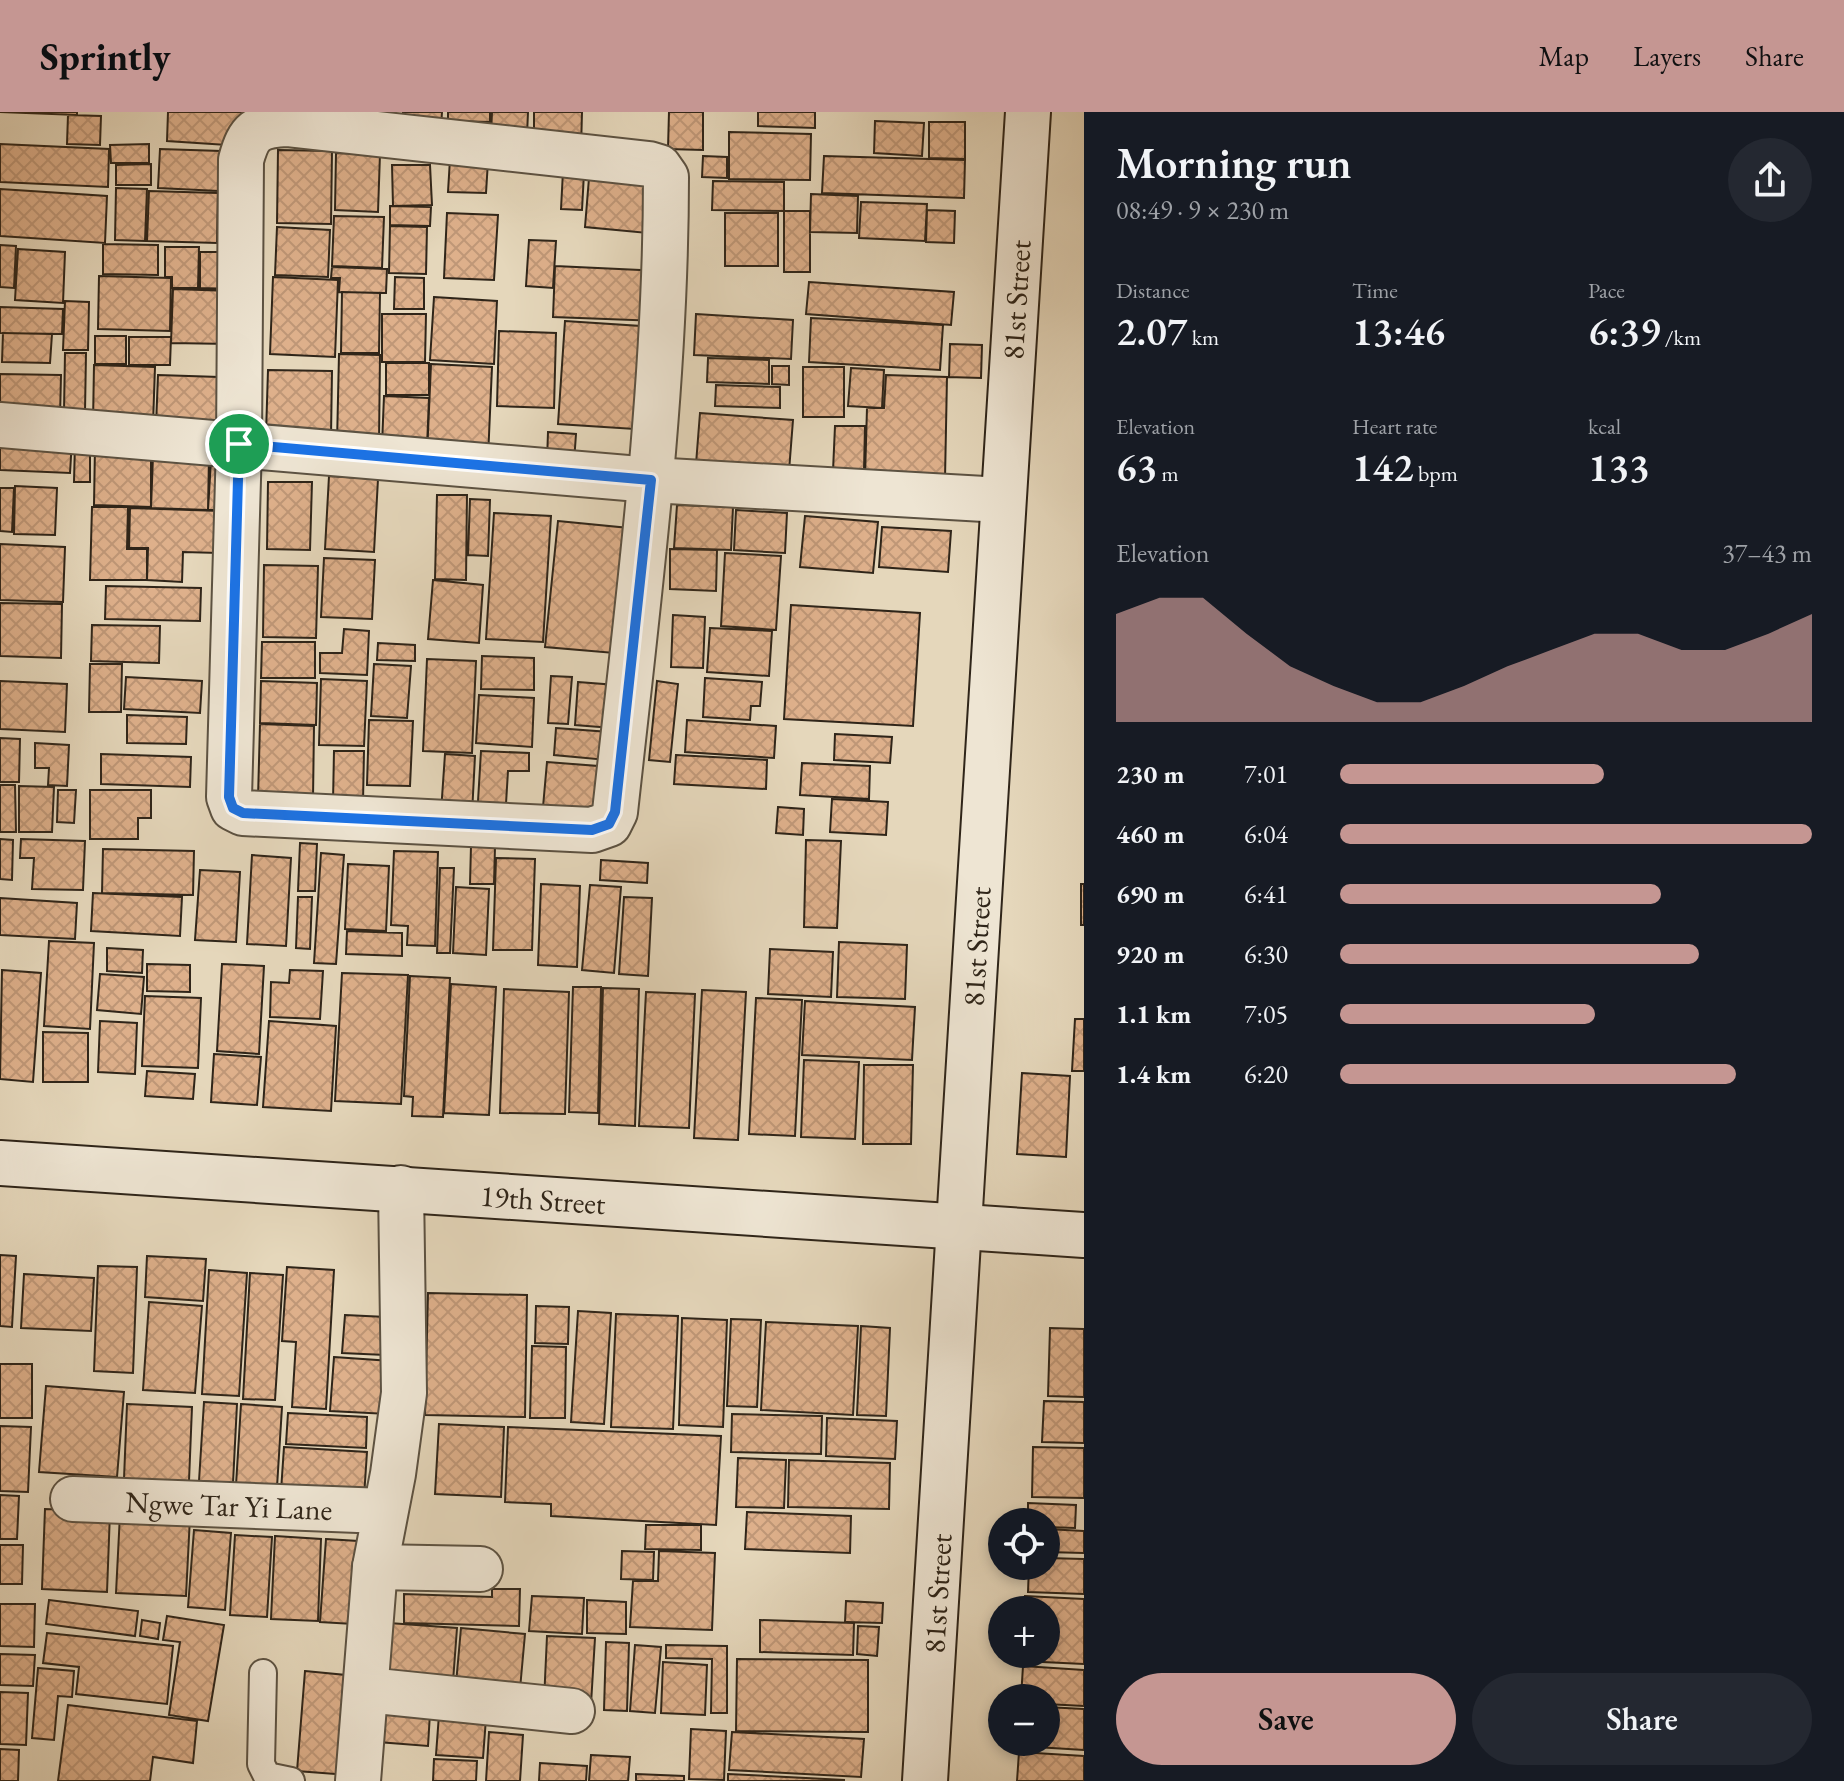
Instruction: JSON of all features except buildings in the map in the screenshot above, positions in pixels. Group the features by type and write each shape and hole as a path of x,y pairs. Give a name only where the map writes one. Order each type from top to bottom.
{"street":[{"name":"81st Street","path":"925,1781 1028,112"},
{"path":"286,124 659,167 666,177 665,264 651,480 615,812 609,824 592,830 243,813 233,808 229,797 239,444 241,160 246,140 255,130 286,124"},
{"path":"0,425 651,480 1002,500"},
{"name":"19th Street","path":"0,1163 1084,1235"},
{"path":"358,1781 375,1567 393,1474 404,1393 401,1188"},
{"name":"Ngwe Tar Yi Lane","path":"73,1499 384,1511"},
{"path":"375,1567 480,1569"},
{"path":"367,1690 572,1711"}],"lane":[{"path":"263,1673 261,1764 267,1776 291,1781"}],"route":[{"path":"239,444 651,480 615,812 609,824 592,830 243,813 233,808 229,797 239,444"}]}
